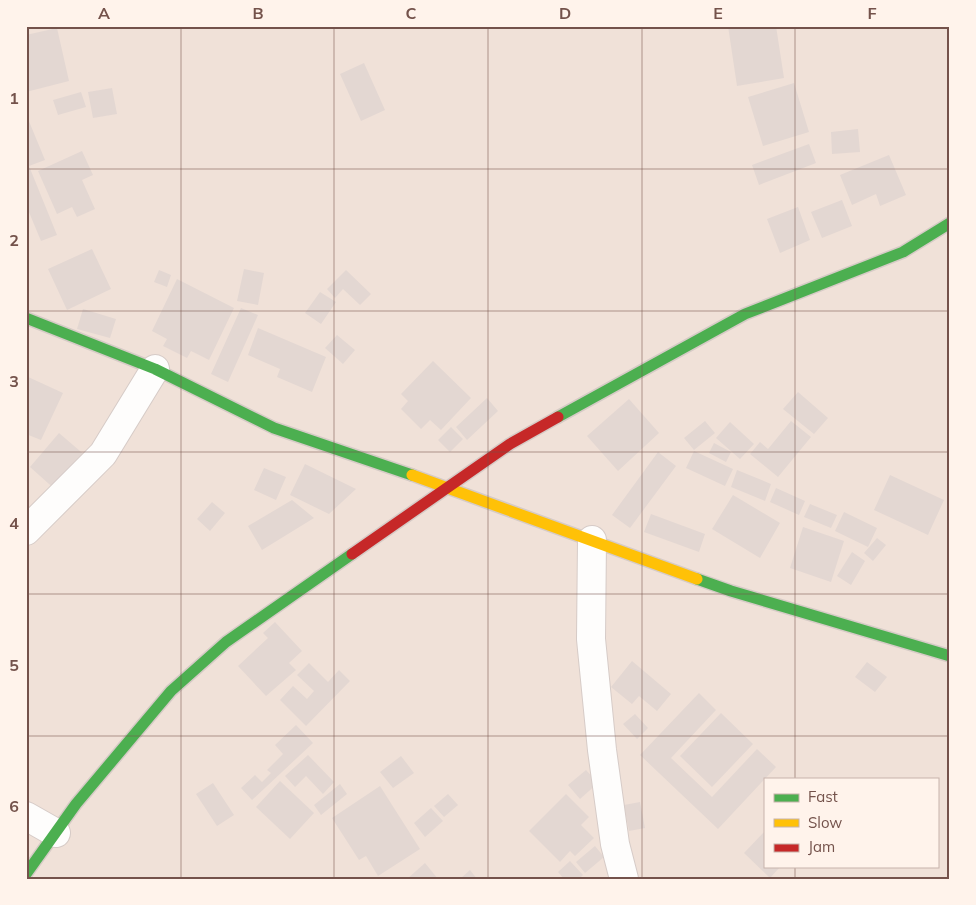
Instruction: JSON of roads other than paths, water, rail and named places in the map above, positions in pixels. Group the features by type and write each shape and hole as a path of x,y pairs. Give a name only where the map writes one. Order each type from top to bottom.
{"street":[{"path":"26,874 76,804 171,691 226,642 510,444 744,314 903,252 950,223"},
{"path":"26,318 155,369 274,428 449,487 731,591 950,656"},
{"path":"26,531 103,454 155,369"},
{"path":"592,540 591,639 602,750 615,844 624,879"},
{"path":"26,816 56,833"}]}
